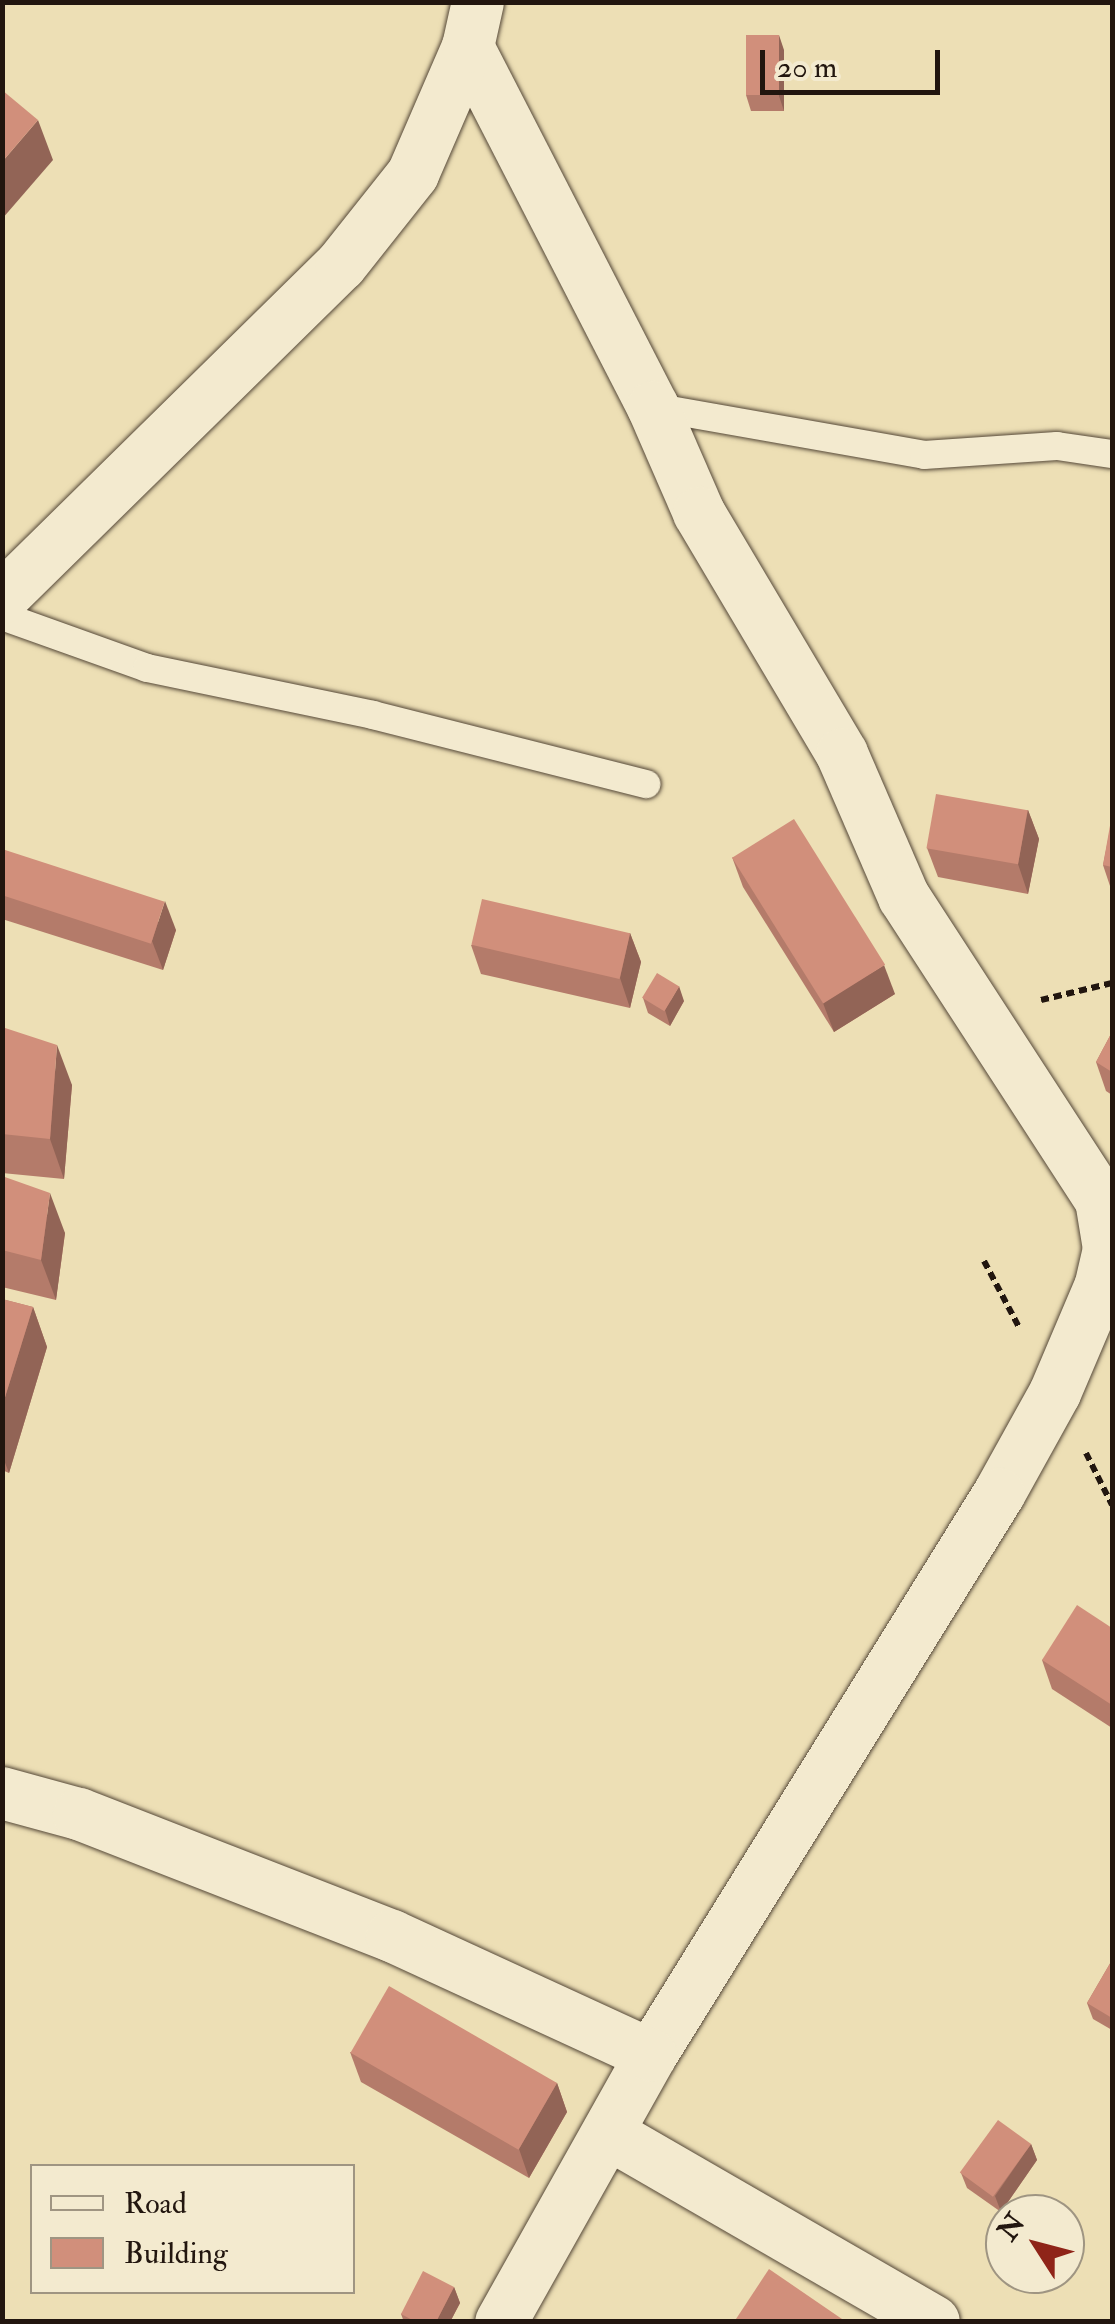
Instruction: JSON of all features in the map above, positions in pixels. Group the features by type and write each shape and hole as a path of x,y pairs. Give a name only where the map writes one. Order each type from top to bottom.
{"street":[{"path":"473,25 654,407 699,514 842,754 904,896 987,1017 1101,1200 1109,1250 1100,1287 1055,1394 999,1494 651,2055 500,2322"},
{"path":"2,598 341,265 412,174 473,25"},
{"path":"2,1793 79,1814 392,1936 651,2055"},
{"path":"608,2134 934,2322"}],"lane":[{"path":"654,407 924,454 1057,446 1112,454"},
{"path":"2,616 147,668 373,715 646,784"}],"path":[{"path":"987,1017 1112,983"}],"building":[{"path":"746,35 779,35 779,95 746,95"},
{"path":"2,90 38,120 2,162"},
{"path":"936,794 1028,810 1018,864 926,848"},
{"path":"794,819 885,965 823,1004 732,858"},
{"path":"1112,820 1112,867 1103,865"},
{"path":"2,849 165,902 151,944 2,895"},
{"path":"482,899 630,933 620,979 471,945"},
{"path":"657,973 679,986 664,1011 642,998"},
{"path":"2,1027 57,1045 50,1139 2,1134"},
{"path":"1112,1032 1112,1072 1096,1062"},
{"path":"2,1176 50,1193 41,1260 2,1250"},
{"path":"2,1299 33,1307 2,1407"},
{"path":"1077,1605 1112,1628 1112,1705 1042,1660"},
{"path":"1112,1960 1112,2018 1087,2003"},
{"path":"389,1986 557,2083 519,2150 351,2053"},
{"path":"998,2120 1031,2144 995,2194 960,2173"},
{"path":"769,2269 842,2319 840,2322 734,2322"},
{"path":"423,2271 454,2287 436,2322 416,2322 401,2314"}]}
